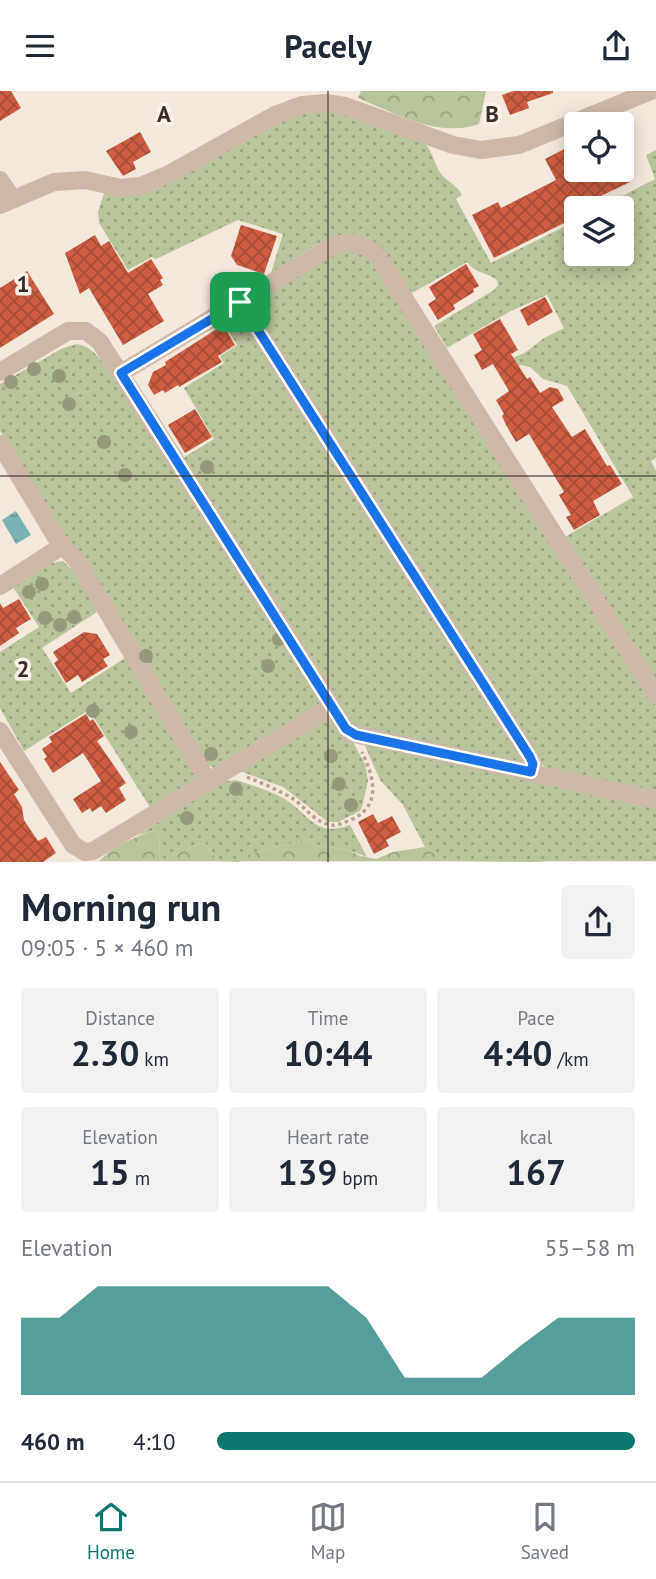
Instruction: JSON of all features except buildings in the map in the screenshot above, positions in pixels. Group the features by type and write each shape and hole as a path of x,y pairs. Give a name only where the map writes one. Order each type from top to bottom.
{"street":[{"path":"0,180 6,201 66,180 85,180 121,188 140,186 275,115 302,105 326,103 345,106 453,145 481,150 519,145 651,91"},
{"path":"121,373 338,244 358,243 372,251 466,392 656,695"},
{"path":"240,302 530,757 533,764 531,772"},
{"path":"0,372 68,331 86,331 100,342 346,729 356,735 656,800"},
{"path":"0,444 62,546 77,561 208,781"},
{"path":"0,586 62,546"},
{"path":"0,731 73,845 85,852 93,851 331,707"}],"path":[{"path":"225,771 292,798 323,822 334,826 342,824 368,809 373,788 371,771 356,741 356,735"}],"green space":[{"path":"361,91 486,91 479,124 447,128 417,122 387,111 358,98"},
{"path":"336,111 425,144 442,175 462,195 456,199 491,263 564,227 564,266 634,266 634,196 622,196 655,179 646,155 656,150 656,458 651,461 656,471 656,685 565,537 633,497 567,386 543,379 530,367 521,365 501,375 510,359 564,328 547,295 511,311 447,348 434,326 498,285 497,280 474,269 467,262 412,293 350,234 318,244 270,276 283,234 238,220 128,270 99,223 98,212 104,193 305,112"},
{"path":"347,248 376,262 656,705 656,795 545,768 258,314 255,306 258,300 325,256"},
{"path":"233,318 241,319 524,763 353,726 183,458 214,439 184,388 224,363 220,356 237,345 223,322"},
{"path":"76,344 91,350 109,370 320,699 319,704 214,768 208,765 76,549 0,431 0,384 61,349"},
{"path":"63,561 76,573 97,612 42,648 71,693 125,658 195,772 197,779 151,809 89,710 24,751 0,708 0,652 39,627 13,587 52,563"},
{"path":"328,717 353,742 365,764 368,781 360,811 338,822 328,822 283,787 240,771"},
{"path":"365,746 656,806 656,861 611,861 602,858 533,862 448,861 425,847 403,805 380,780"},
{"path":"236,780 283,798 320,826 328,829 350,825 367,857 305,840 250,854 239,862 218,861 205,843 159,861 160,835 155,830 136,836 214,787"},
{"path":"155,830 160,835 159,861 99,861 118,846"},
{"path":"305,840 376,859 393,852 425,847 448,861 239,861 250,854"},
{"path":"205,843 218,861 159,861"},
{"path":"602,858 611,861 533,861"}],"water":[{"path":"16,511 31,535 16,544 2,520"}],"route":[{"path":"240,302 530,757 533,764 531,772 350,733 121,373 240,302"}]}
